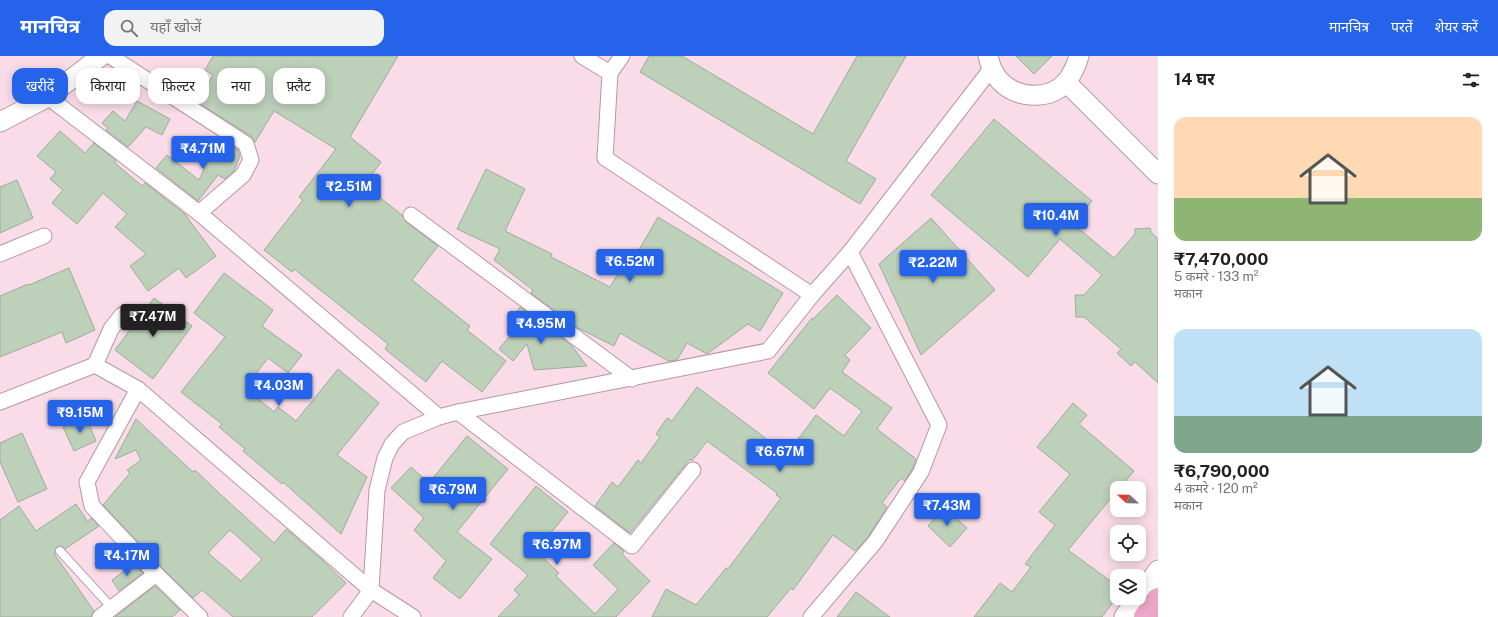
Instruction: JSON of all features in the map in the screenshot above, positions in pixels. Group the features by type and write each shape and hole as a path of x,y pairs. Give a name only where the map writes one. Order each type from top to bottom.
{"main road":[{"path":"1145,617 1158,599"}],"street":[{"path":"68,82 101,56"},
{"path":"110,56 246,144 251,160 243,175 199,213"},
{"path":"582,56 610,73"},
{"path":"622,56 610,73 605,158 812,295"},
{"path":"351,617 371,590 377,490 385,458 392,444 403,432 440,417 458,412 632,379 768,351 812,295 850,252 990,62 1000,81 1011,90 1025,95 1040,96 1054,91 1066,82 1075,69 1079,56"},
{"path":"1066,82 1158,174"},
{"path":"0,122 35,104"},
{"path":"57,104 199,213 440,417"},
{"path":"411,215 632,379"},
{"path":"0,254 44,236"},
{"path":"810,617 875,542 921,472 939,425 850,252"},
{"path":"0,402 94,365 111,330 122,314"},
{"path":"94,365 138,389 371,590 414,617"},
{"path":"138,389 86,482 92,506 156,574 200,617"},
{"path":"458,412 632,546 693,470"},
{"path":"1146,586 1158,570"},
{"path":"100,617 156,574"},
{"path":"1124,617 1132,605"}],"lane":[{"path":"60,551 112,608"}],"building":[{"path":"213,56 398,56 350,137 381,162 364,185 402,215 406,222 438,246 412,280 470,326 467,330 506,361 482,392 442,361 426,382 385,349 388,344 294,269 292,272 264,250 303,200 299,197 336,149 274,111 255,142 251,136 200,104 209,104 209,82 213,75 209,72 209,68 206,68"},
{"path":"649,56 682,56 813,134 857,56 906,56 846,161 876,179 860,204 640,72"},
{"path":"1016,56 1052,56 1034,74"},
{"path":"140,103 170,119 162,135 146,127 128,147 106,130 108,128 102,123 113,111 125,121 135,104 140,104"},
{"path":"994,119 1092,201 1073,224 1114,258 1135,234 1135,229 1150,228 1151,232 1158,239 1158,383 1135,362 1131,366 1117,353 1121,349 1084,317 1076,317 1075,295 1084,295 1102,275 1060,239 1028,277 931,195"},
{"path":"60,131 85,153 94,143 116,160 116,164 142,186 145,183 186,215 216,256 186,278 179,268 148,291 130,266 146,254 115,227 127,214 103,193 77,224 52,203 63,190 50,179 56,172 37,156"},
{"path":"219,137 238,150 240,156 234,171 225,179 218,175 198,201 156,168 167,155 199,180"},
{"path":"486,169 525,189 505,231 552,254 551,257 610,287 624,264 629,267 658,217 783,293 760,331 748,324 707,354 687,343 677,360 668,361 620,333 614,346 576,327 531,293 533,290 494,260 500,249 457,229"},
{"path":"17,180 33,218 0,233 0,187"},
{"path":"931,218 995,290 921,355 879,264"},
{"path":"69,268 95,330 66,343 62,332 0,357 0,296"},
{"path":"224,273 273,310 262,326 302,355 288,373 268,358 245,388 274,412 278,407 296,421 338,369 379,403 337,455 367,477 341,534 283,482 282,484 243,451 245,449 219,427 222,424 181,392 225,337 194,313"},
{"path":"837,295 871,328 845,355 850,360 842,372 892,408 877,429 916,459 913,468 905,481 901,478 882,503 887,507 868,537 855,551 833,535 793,590 791,588 767,617 652,617 666,589 696,605 726,568 728,569 781,498 776,495 777,493 707,441 692,461 690,459 630,533 595,506 612,482 618,487 638,460 641,463 660,437 656,434 667,418 672,421 697,387 787,454 816,415 844,436 862,411 830,388 814,409 768,373 812,318 813,319"},
{"path":"154,298 192,326 153,379 115,350"},
{"path":"520,307 572,346 587,366 534,370 527,344 513,361 499,349 524,319 516,313"},
{"path":"1073,403 1087,415 1079,424 1134,471 1126,481 1110,481 1110,499 1068,550 1110,581 1111,605 1102,617 974,617 1000,583 1012,592 1031,567 1025,564 1055,525 1039,512 1070,474 1037,447"},
{"path":"86,417 96,441 74,451 63,427"},
{"path":"136,419 193,472 195,470 274,543 286,529 346,583 312,617 233,617 202,590 193,598 162,568 149,553 150,552 140,544 103,505 130,473 127,470 141,460 136,450 115,459","holes":["230,530 262,559 241,581 208,553"]},
{"path":"22,433 47,489 18,502 0,462 0,443"},
{"path":"467,436 508,469 457,532 492,559 460,599 433,578 446,561 414,530 424,518 391,488 411,467 429,483"},
{"path":"536,486 568,512 536,551 559,573 556,576 595,614 618,589 593,565 614,543 624,551 622,554 650,581 616,617 498,617 519,595 514,590 528,575 490,544"},
{"path":"76,504 88,522 91,518 99,526 65,549 61,546 57,547 55,555 94,611 91,617 0,617 0,520 19,506 36,531"},
{"path":"944,508 967,528 950,547 928,526"},
{"path":"134,564 143,573 119,591 112,580"},
{"path":"155,586 180,610 172,617 115,617"},
{"path":"856,592 890,617 837,617"}]}
